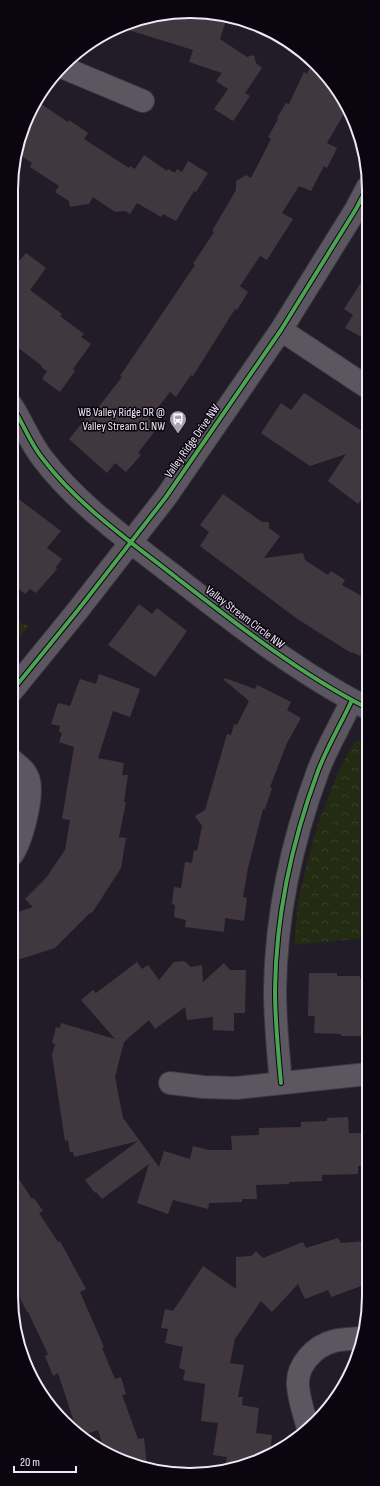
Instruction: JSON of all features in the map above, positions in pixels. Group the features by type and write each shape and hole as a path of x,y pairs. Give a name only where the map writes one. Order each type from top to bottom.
{"street":[{"path":"67,69 143,101"},
{"name":"Valley Ridge Drive NW","path":"18,683 166,497 280,330 362,198"},
{"path":"280,330 362,382"},
{"name":"Valley Stream Circle NW","path":"18,416 42,458 76,497 131,542 279,655 360,704 319,770 303,814 289,868 283,901 275,990 277,1040 281,1083"},
{"path":"18,766 26,773 29,780 30,789 23,832 18,844"},
{"path":"170,1083 203,1087 236,1088 362,1075"},
{"path":"307,1422 298,1385 299,1375 304,1363 310,1355 322,1346 332,1342 357,1339"}],"green space":[{"path":"18,620 28,627 18,640"},
{"path":"362,738 362,938 294,945 298,903 318,823 338,773 354,743"}],"building":[{"path":"179,18 201,18 226,21 220,39 247,57 254,55 256,63 262,68 245,93 250,96 233,121 214,109 228,89 216,81 222,73 189,62 193,50 128,30 156,21"},
{"path":"310,67 333,94 344,114 327,143 337,148 327,168 324,166 311,191 299,186 282,213 293,219 267,260 260,256 240,286 248,292 237,310 235,309 193,376 191,375 176,397 170,392 149,419 158,427 138,453 141,455 126,472 115,463 107,473 69,439 91,412 93,414 122,377 120,376 195,265 193,264 214,232 212,231 236,190 236,181 246,175 251,178 271,139 268,137 278,119 277,118 286,103 289,104 304,72 307,74"},
{"path":"41,104 88,133 84,139 129,168 130,166 135,169 144,155 167,171 168,169 175,173 177,169 182,172 188,161 208,173 196,192 194,191 176,221 163,214 161,217 137,203 130,214 125,211 115,212 93,197 89,204 70,207 69,201 55,192 59,186 30,167 32,163 21,156 31,124"},
{"path":"26,253 46,268 30,290 62,314 60,316 84,334 81,337 91,344 73,369 75,371 60,392 42,379 47,371 18,348 18,259 20,260"},
{"path":"362,281 362,337 345,328 353,315 344,309"},
{"path":"304,393 362,431 362,499 358,504 328,481 346,454 310,466 261,433 281,403 291,410"},
{"path":"223,494 262,522 269,522 269,528 280,536 264,558 303,553 305,560 328,575 331,571 345,580 342,585 362,596 362,652 360,656 352,652 351,653 296,618 200,546 209,532 200,525"},
{"path":"18,499 61,531 47,548 62,559 56,567 57,569 36,593 30,589 25,594 18,588"},
{"path":"139,604 152,614 157,608 187,631 155,677 108,645"},
{"path":"99,674 140,689 130,717 113,711 98,758 124,763 122,775 128,775 124,802 126,802 119,837 126,838 121,868 92,913 91,912 55,948 18,960 18,912 33,907 25,899 46,878 65,850 70,820 62,819 74,747 59,742 62,733 59,732 60,726 51,724 58,703 70,706 80,679 96,684"},
{"path":"225,678 255,689 257,685 291,702 287,710 301,718 287,743 270,787 272,788 265,809 263,809 248,868 243,897 247,898 244,921 225,918 224,932 185,927 186,920 174,917 175,905 172,904 174,887 181,888 185,862 192,863 194,850 197,851 202,826 195,816 205,810 227,734 231,735 234,724 237,725 249,701 224,680"},
{"path":"184,961 191,967 202,965 203,982 224,963 230,970 246,970 245,1013 234,1013 234,1031 213,1030 213,1017 187,1020 185,1007 155,1029 149,1020 124,1042 115,1077 123,1118 159,1167 164,1151 190,1159 193,1146 209,1150 232,1150 231,1136 259,1135 259,1128 301,1127 301,1122 327,1121 327,1118 348,1117 349,1133 362,1133 362,1166 358,1166 358,1174 322,1175 322,1181 256,1185 257,1199 242,1199 242,1202 209,1203 208,1209 173,1200 168,1214 137,1203 149,1164 102,1199 96,1192 95,1193 85,1180 138,1141 74,1157 73,1152 70,1152 68,1140 65,1141 52,1055 55,1044 52,1043 56,1027 60,1028 61,1023 115,1039 81,1000 93,990 96,993 137,962 142,969 148,965 159,980 174,962"},
{"path":"309,973 337,973 337,976 360,976 360,979 362,979 362,1036 341,1036 341,1034 314,1033 315,1016 308,1016"},
{"path":"18,1178 32,1199 34,1198 43,1211 39,1213 58,1242 60,1241 86,1289 80,1292 104,1347 102,1348 115,1379 121,1377 126,1394 122,1395 138,1439 144,1438 147,1462 124,1455 102,1444 98,1430 87,1434 74,1423 58,1373 53,1376 45,1356 48,1354 18,1294"},
{"path":"338,1238 341,1243 362,1241 362,1286 331,1297 328,1290 305,1299 298,1284 272,1312 261,1301 235,1339 230,1363 244,1365 238,1397 243,1397 242,1405 259,1408 256,1433 272,1435 271,1448 256,1455 226,1465 227,1457 213,1455 218,1423 201,1421 205,1384 183,1380 185,1370 179,1368 183,1347 165,1343 168,1329 161,1328 165,1309 173,1311 203,1266 236,1289 236,1257 251,1256 256,1251 263,1258 303,1242 306,1248"}],"cycle path":[{"path":"18,684 78,610 166,497 281,330 362,198"},
{"path":"18,416 34,446 43,459 57,476 104,521 267,646 316,679 362,705"},
{"path":"281,1083 276,1025 275,990 278,934 287,879 300,824 318,771 352,700"}],"place":[{"name":"WB Valley Ridge DR @ Valley Stream CL NW","path":"178,434"}]}
